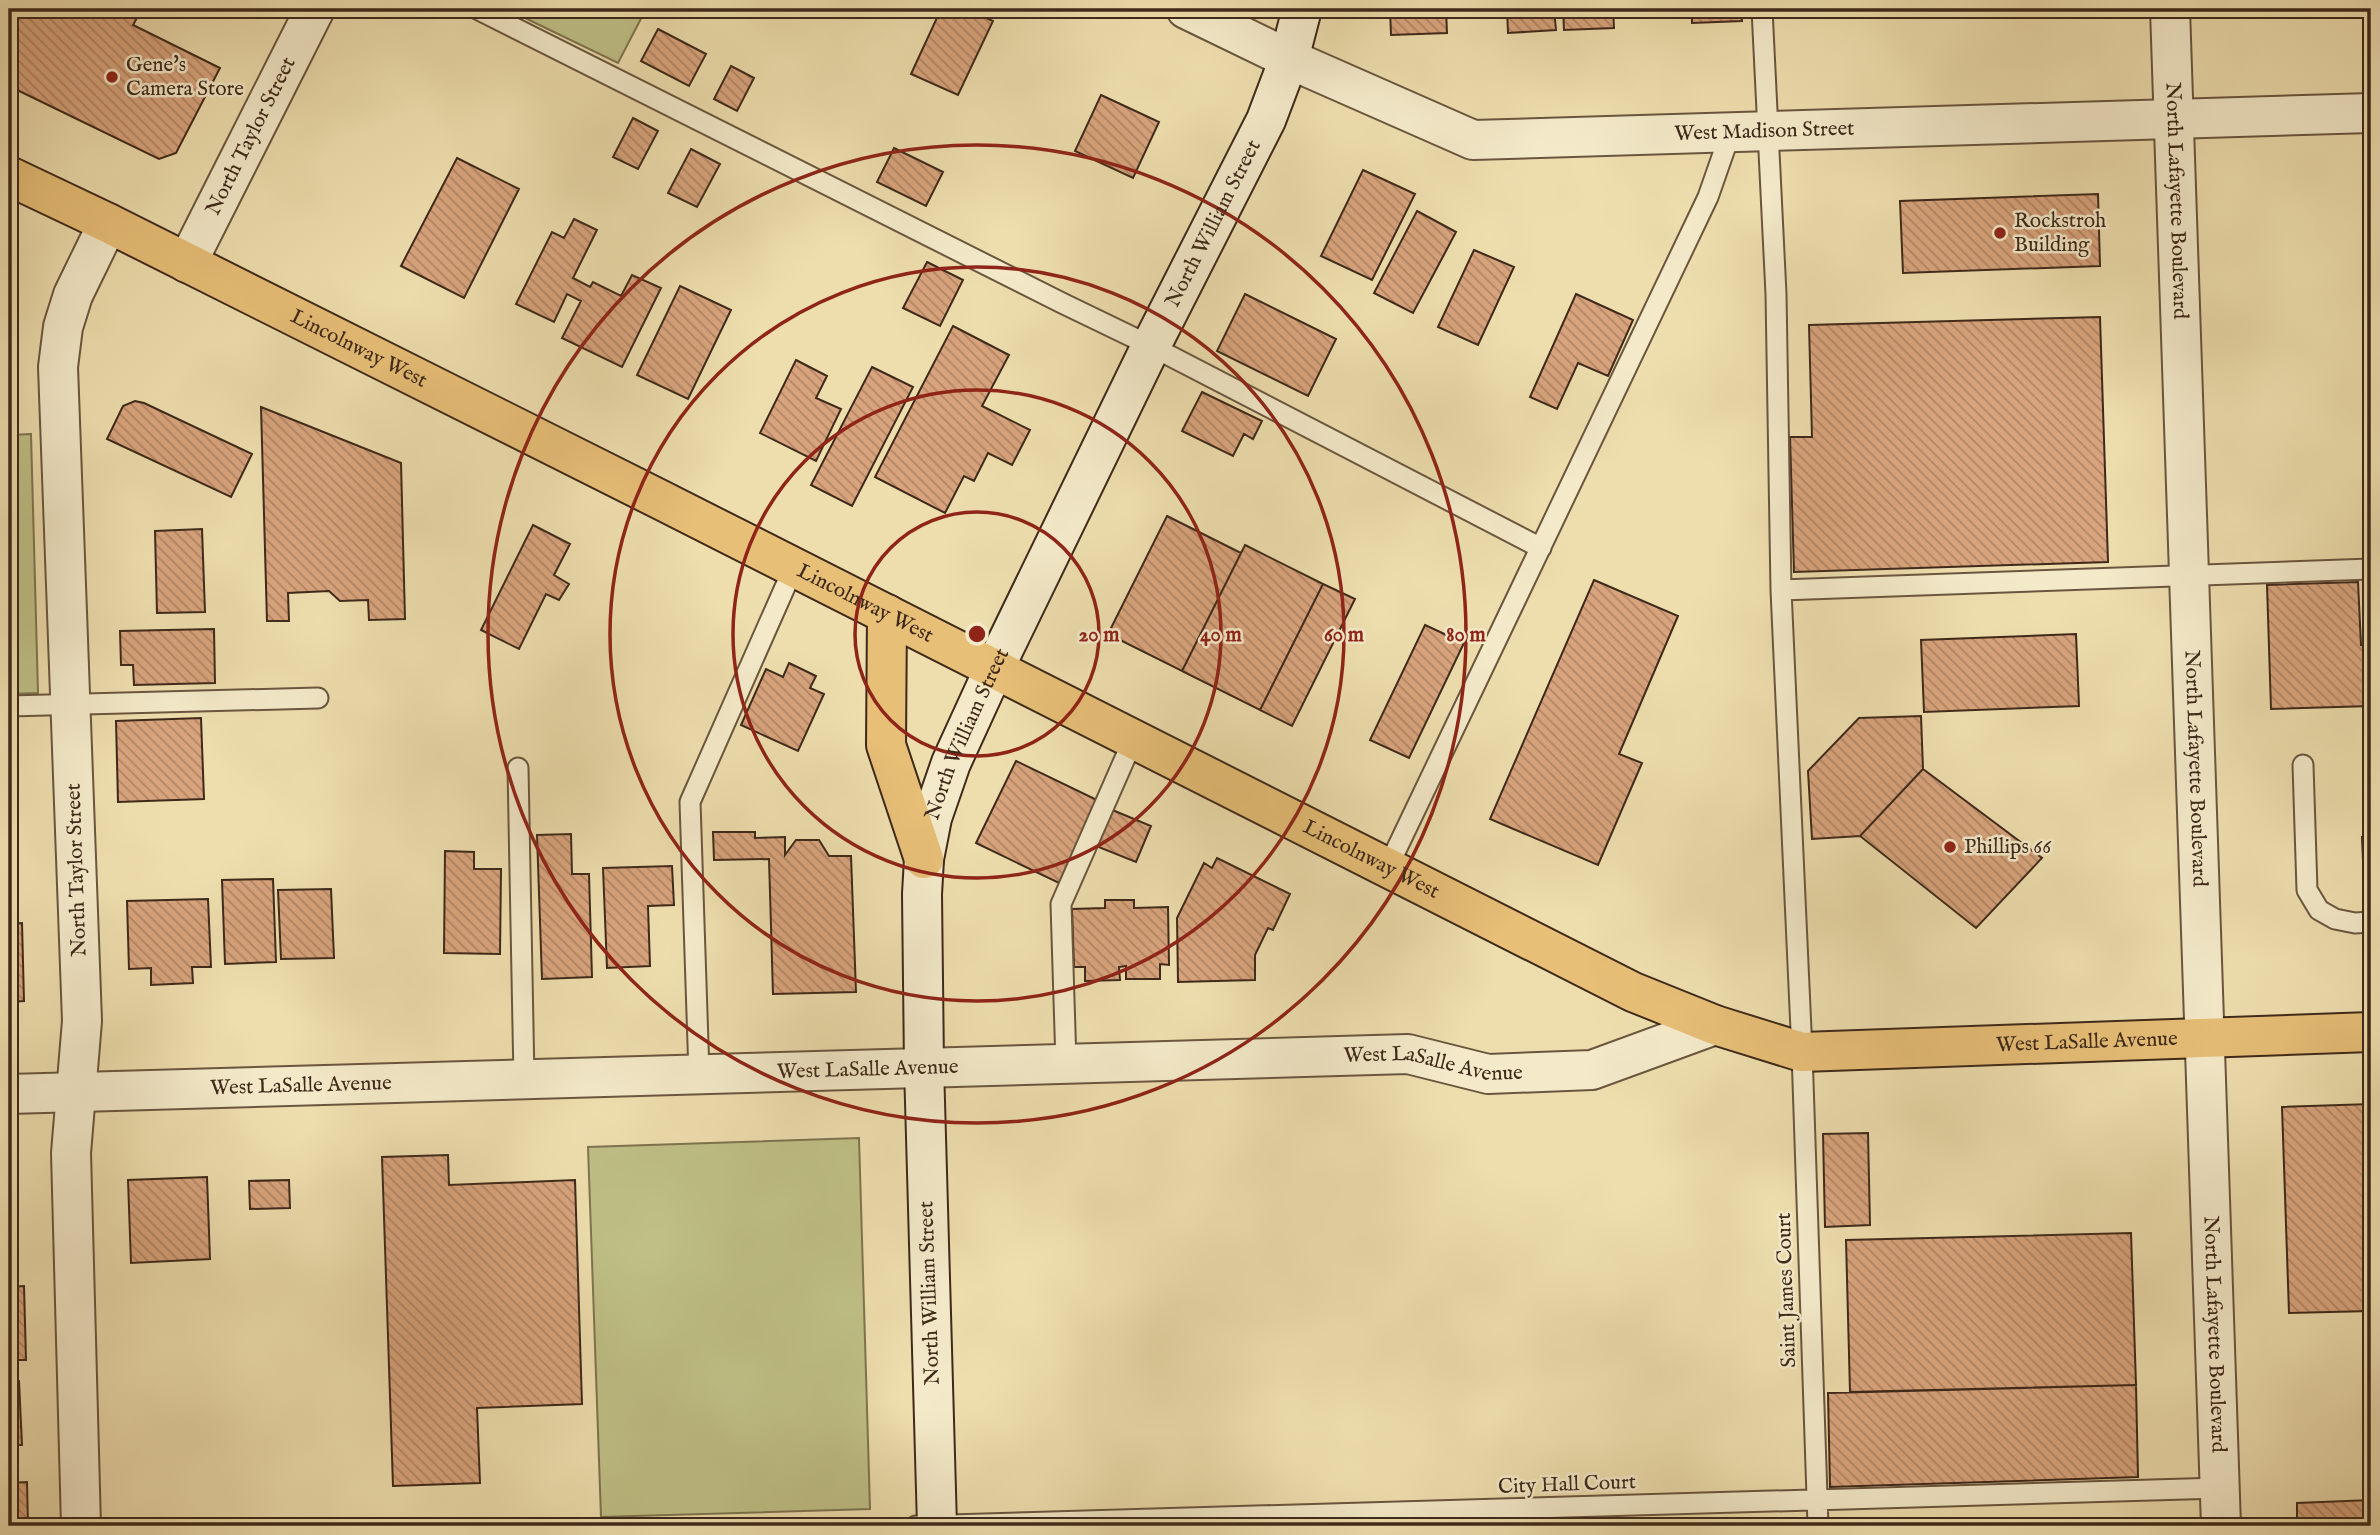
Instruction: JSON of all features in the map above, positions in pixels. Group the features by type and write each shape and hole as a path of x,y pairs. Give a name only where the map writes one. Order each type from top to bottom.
{"main road":[{"name":"Lincolnway West","path":"9,176 659,499 1633,992 1715,1025 1802,1052"},
{"path":"887,614 886,745 924,859"},
{"name":"West LaSalle Avenue","path":"1802,1052 2371,1032"}],"street":[{"name":"North Taylor Street","path":"187,263 315,9"},
{"name":"West Madison Street","path":"1186,9 1289,60 1474,141 2371,113"},
{"name":"North William Street","path":"937,1526 922,894 924,859 932,818 951,763 994,669 1151,346 1265,120 1289,60 1302,9"},
{"name":"North Lafayette Boulevard","path":"2170,9 2221,1526"},
{"name":"North Taylor Street","path":"81,1526 71,1153 82,1021 58,367 63,327 73,295 108,223"},
{"name":"West LaSalle Avenue","path":"9,1094 1408,1054 1488,1074 1592,1070 1715,1025"}],"lane":[{"path":"477,9 1151,346 1541,548"},
{"name":"Saint James Court","path":"1762,9 1748,133 1776,294 1780,590 1802,1052 1818,1526"},
{"path":"1387,869 1707,197 1748,133"},
{"path":"699,1074 690,802 793,569"},
{"path":"1780,590 2371,569"},
{"path":"9,706 318,698"},
{"path":"1066,1063 1061,904 1133,740"},
{"path":"2303,765 2307,890 2319,910 2335,919 2355,923 2371,922"},
{"path":"518,768 524,1079"},
{"name":"City Hall Court","path":"916,1526 2220,1488"}],"green space":[{"path":"532,9 646,9 618,63 527,19"},
{"path":"31,434 38,693 9,694 9,435"},
{"path":"859,1138 870,1509 601,1517 588,1147"}],"building":[{"name":"Gene's Camera Store","path":"9,9 142,9 133,25 220,68 176,153 159,159 9,86"},
{"path":"941,9 967,9 993,21 958,95 911,74"},
{"path":"1390,9 1446,9 1447,33 1391,35"},
{"path":"1507,9 1554,9 1556,30 1508,33"},
{"path":"1563,9 1613,9 1614,28 1564,30"},
{"path":"1692,9 1741,9 1742,21 1692,23"},
{"path":"658,29 706,54 689,86 641,61"},
{"path":"731,66 754,78 737,111 714,99"},
{"path":"1101,95 1159,122 1133,178 1075,151"},
{"path":"633,118 658,131 638,169 613,157"},
{"path":"894,148 943,172 926,206 877,182"},
{"path":"691,149 720,164 697,207 668,193"},
{"path":"457,158 519,189 464,298 401,266"},
{"path":"1363,170 1415,194 1372,280 1321,256"},
{"name":"Rockstroh Building","path":"2098,194 2100,266 1903,273 1900,201"},
{"path":"1417,211 1456,232 1413,313 1374,293"},
{"path":"574,219 597,230 573,278 590,287 593,282 621,296 632,275 661,288 622,367 562,338 581,301 567,294 554,322 516,304 552,232 564,238"},
{"path":"1474,250 1514,267 1478,345 1438,327"},
{"path":"927,262 963,280 940,326 903,308"},
{"path":"680,286 731,310 688,399 637,375"},
{"path":"1245,294 1336,339 1308,396 1217,351"},
{"path":"1576,294 1633,320 1608,376 1578,363 1557,409 1530,397"},
{"path":"2100,317 2108,562 1794,572 1790,437 1812,437 1809,325"},
{"path":"953,326 1009,355 982,406 1030,430 1012,465 988,453 974,481 964,476 945,513 875,477"},
{"path":"796,360 827,376 816,398 841,409 816,461 760,433"},
{"path":"872,367 913,387 852,506 811,485"},
{"path":"1202,392 1262,421 1253,439 1244,434 1233,456 1182,431"},
{"path":"135,401 252,454 231,497 107,439 123,406"},
{"path":"261,407 401,463 405,619 369,620 368,600 340,601 329,591 288,593 289,621 267,621"},
{"path":"1167,516 1241,553 1182,671 1108,634"},
{"path":"533,525 570,544 554,575 569,584 559,600 546,594 519,649 481,630"},
{"path":"202,529 205,612 157,613 155,531"},
{"path":"1245,545 1323,584 1260,710 1182,671"},
{"path":"1594,580 1678,616 1619,754 1642,763 1598,865 1490,819"},
{"path":"2358,582 2361,645 2371,645 2371,706 2271,709 2267,585"},
{"path":"1323,584 1355,599 1292,726 1260,710"},
{"path":"1425,625 1464,643 1409,758 1370,740"},
{"path":"214,629 215,683 134,685 133,665 121,665 120,631"},
{"path":"2076,634 2079,706 1924,712 1921,640"},
{"path":"789,663 816,676 810,688 824,694 798,751 741,725 766,669 783,677"},
{"path":"1921,716 1923,769 1860,836 1812,839 1808,771 1859,718"},
{"path":"201,718 204,799 118,802 116,721"},
{"path":"1016,761 1099,801 1059,883 976,843"},
{"name":"Phillips 66","path":"1923,769 2042,858 1976,928 1860,836"},
{"path":"1110,809 1151,826 1136,862 1096,846"},
{"path":"713,832 755,832 755,838 785,837 785,855 796,840 819,840 829,856 851,856 856,992 773,994 769,859 714,860"},
{"path":"571,834 572,874 589,874 592,977 542,979 537,835"},
{"path":"2362,837 2371,837 2371,907 2365,907"},
{"path":"445,851 474,852 474,869 501,869 500,954 444,953"},
{"path":"1217,858 1290,894 1273,930 1268,928 1255,955 1255,980 1178,982 1177,918 1204,863 1212,868"},
{"path":"672,866 674,905 648,906 650,966 607,968 603,868"},
{"path":"273,879 276,962 225,964 222,880"},
{"path":"331,889 334,958 281,959 278,890"},
{"path":"208,899 211,967 192,967 193,983 151,985 151,968 129,969 127,901"},
{"path":"1105,900 1134,900 1134,908 1168,907 1169,965 1160,964 1160,979 1126,979 1126,966 1119,967 1120,980 1085,981 1085,967 1074,967 1072,909 1105,908"},
{"path":"22,923 24,1001 9,1002 9,924"},
{"path":"2371,1104 2371,1311 2289,1313 2282,1107"},
{"path":"1868,1133 1870,1225 1825,1227 1823,1134"},
{"path":"448,1155 449,1185 575,1180 582,1404 477,1408 480,1483 393,1486 382,1157"},
{"path":"207,1177 210,1259 131,1263 128,1180"},
{"path":"289,1180 290,1208 250,1209 249,1181"},
{"path":"2131,1233 2136,1385 1850,1392 1846,1240"},
{"path":"24,1286 26,1360 9,1360 9,1287"},
{"path":"19,1381 22,1445 9,1445 9,1382"},
{"path":"2136,1385 2138,1477 1830,1487 1828,1393"},
{"path":"27,1482 28,1526 9,1526 9,1483"},
{"path":"2371,1500 2371,1526 2297,1526 2297,1503"},
{"path":"1791,1524 1791,1526 1698,1525"}],"place":[{"name":"Gene's Camera Store","path":"112,77"},
{"name":"Rockstroh Building","path":"2000,233"},
{"name":"Phillips 66","path":"1950,847"}]}
